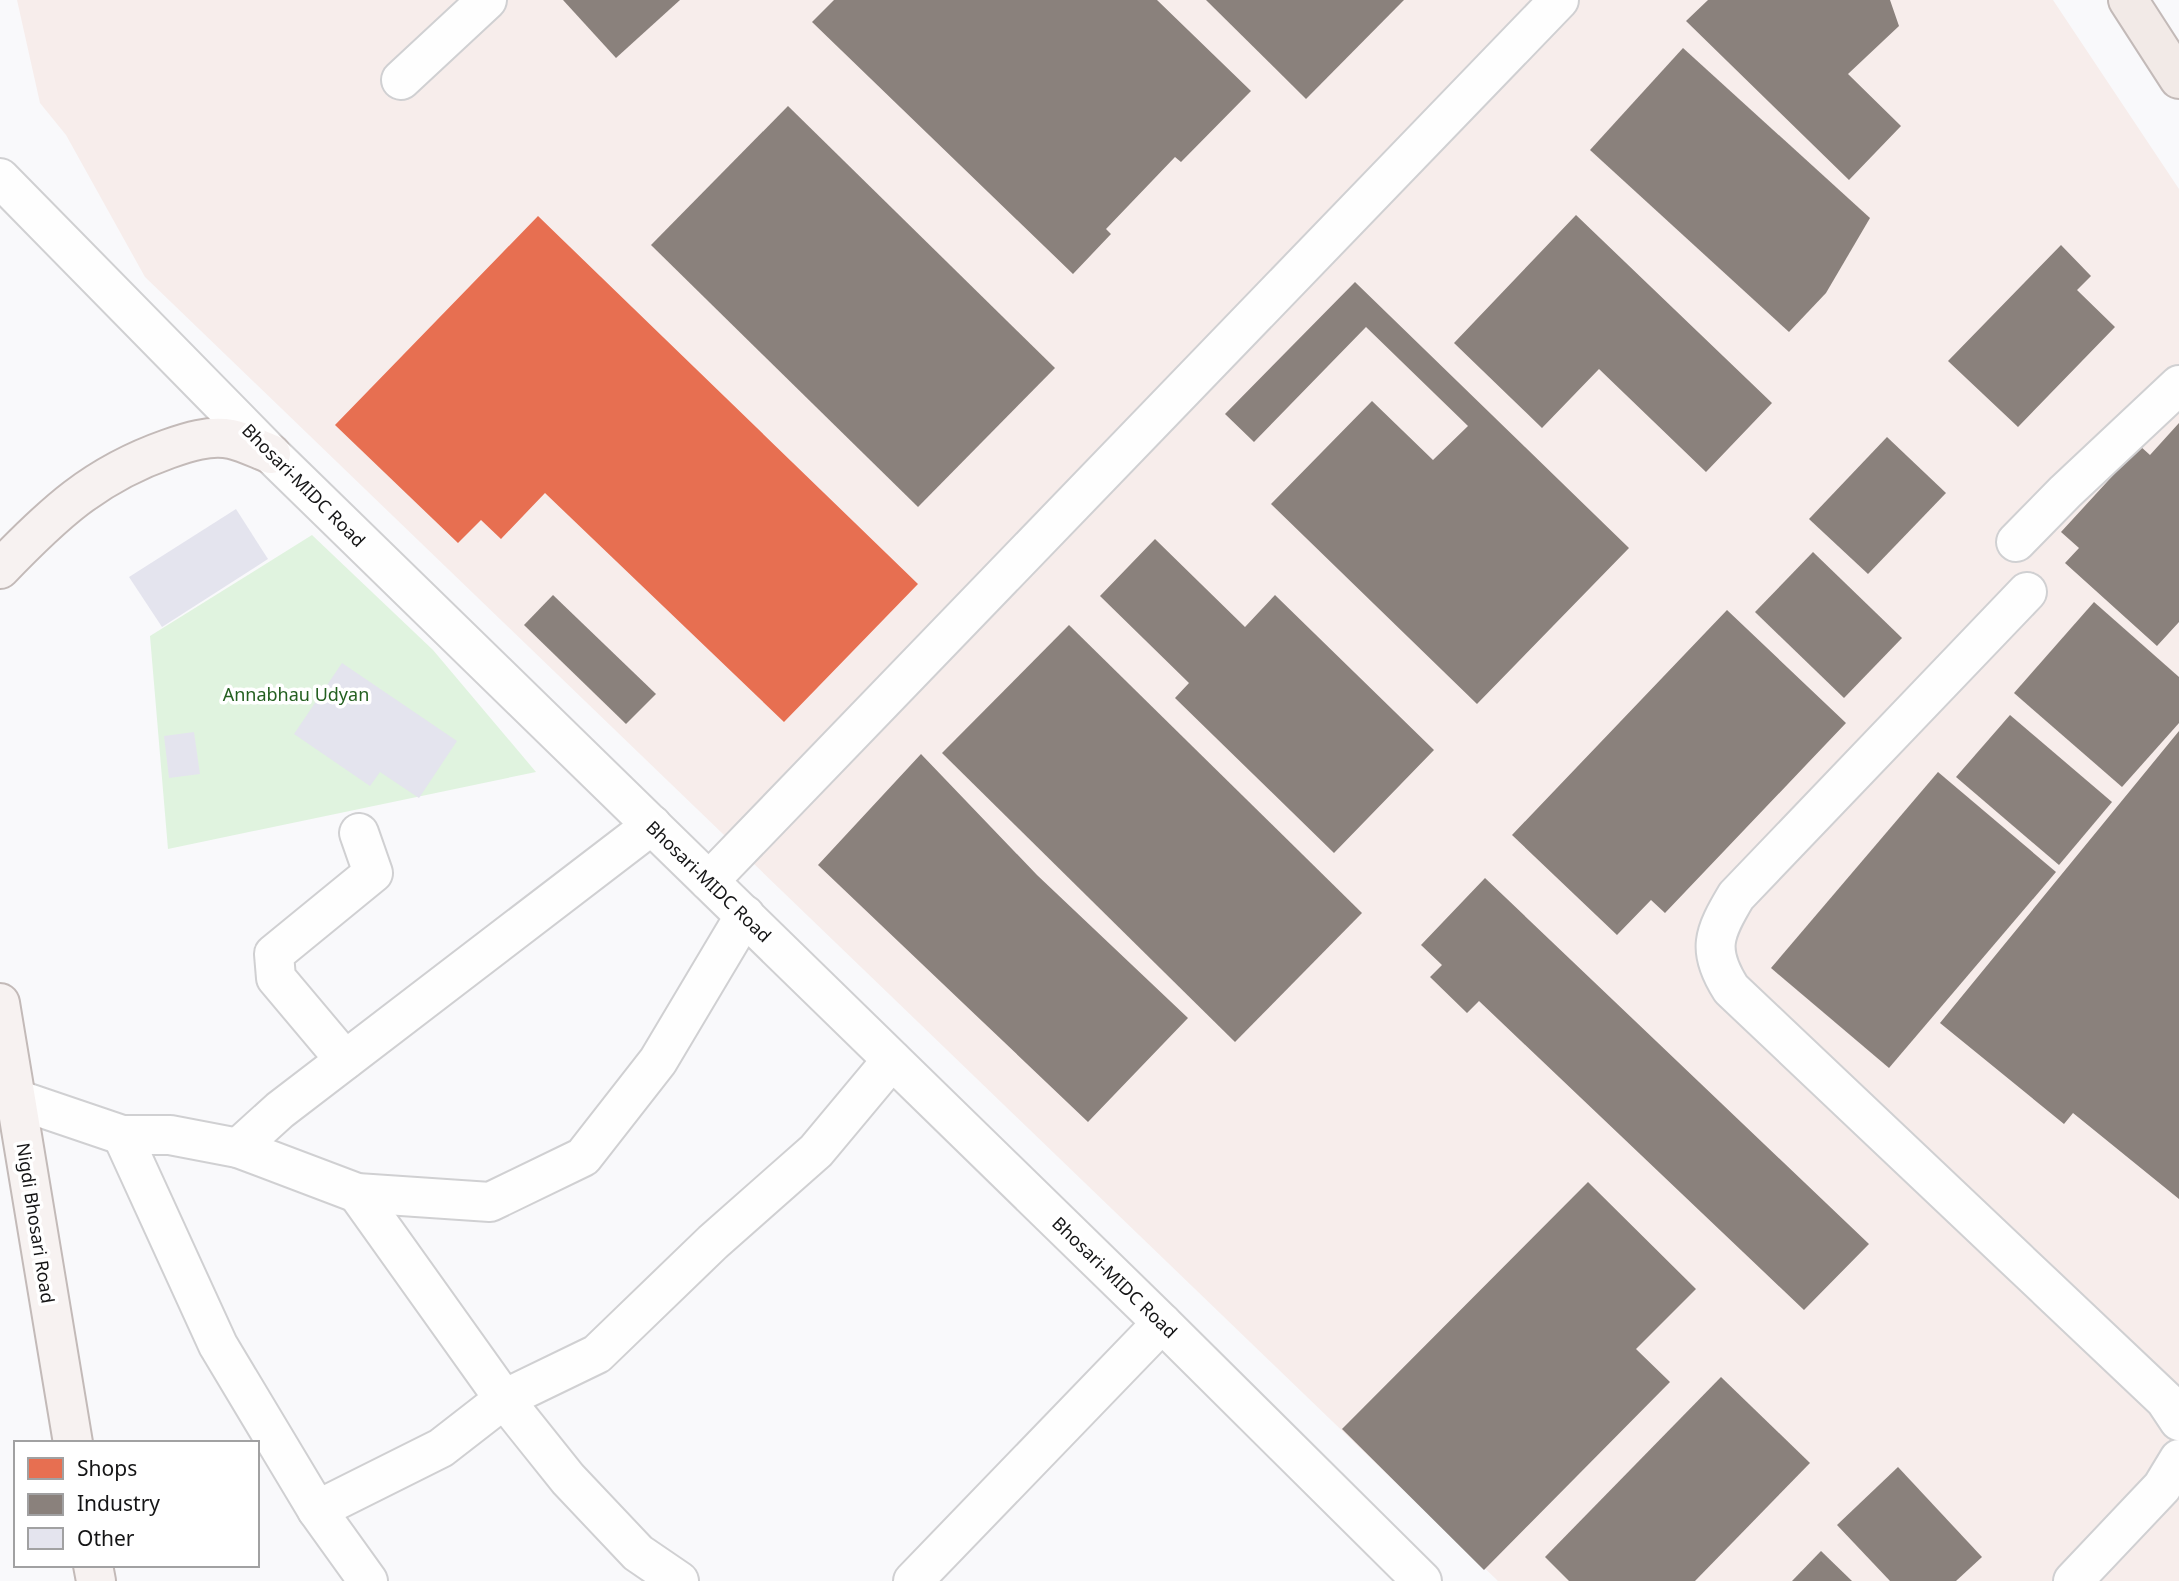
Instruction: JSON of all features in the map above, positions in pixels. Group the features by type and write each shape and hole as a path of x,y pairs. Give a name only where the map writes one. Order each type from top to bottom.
{"highway":[{"path":"2128,0 2179,79"}],"main road":[{"path":"0,569 46,522 105,476 128,465 205,438 231,439 271,454"},
{"name":"Nigdi Bhosari Road","path":"0,1003 73,1441"}],"street":[{"path":"401,80 487,0"},
{"path":"709,881 1559,0"},
{"name":"Bhosari-MIDC Road","path":"0,178 271,454 1163,1323 1422,1581"},
{"path":"2016,542 2074,483 2179,385"},
{"path":"2027,592 1737,896 1719,925 1715,955 1721,973 1731,989 2165,1400 2179,1421"},
{"path":"238,1148 280,1110 652,825"},
{"path":"345,1060 275,978 274,954 373,873 359,833"},
{"path":"16,1099 122,1135 170,1135 238,1148 358,1193 490,1202 583,1157 658,1061 745,915"},
{"path":"317,1510 441,1448 504,1399 597,1354 713,1242 816,1151 892,1060"},
{"path":"122,1135 218,1345 317,1510 368,1581"},
{"path":"358,1193 504,1399 568,1479 638,1553 679,1581"},
{"path":"913,1581 1163,1323"},
{"path":"2073,1581 2162,1487 2179,1459"}],"shaded area":[{"path":"17,0 2053,0 2179,189 2179,1581 1498,1581 145,277 66,135 40,103"}],"green space":[{"name":"Annabhau Udyan","path":"312,535 433,650 536,772 168,849 150,636"}],"building: Shops":[{"path":"538,216 918,584 784,722 545,493 501,539 481,520 458,543 335,425"}],"building: Industry":[{"path":"563,0 680,0 616,58"},
{"path":"834,0 1157,0 1251,91 1181,162 1175,157 1106,229 1111,234 1073,274 812,22"},
{"path":"1206,0 1404,0 1306,99"},
{"path":"1708,0 1890,0 1899,26 1848,74 1901,126 1849,180 1686,21"},
{"path":"1683,48 1870,218 1826,293 1789,332 1590,150"},
{"path":"788,106 1055,368 918,507 651,245"},
{"path":"1576,215 1772,403 1706,472 1599,369 1542,428 1454,343"},
{"path":"2061,245 2091,276 2077,290 2115,327 2018,427 1948,361"},
{"path":"1355,282 1629,548 1477,704 1271,504 1372,401 1433,460 1468,426 1366,327 1254,442 1225,414"},
{"path":"2179,423 2179,622 2157,646 2065,563 2079,548 2061,532 2140,446 2150,455"},
{"path":"1887,437 1946,493 1868,574 1809,519"},
{"path":"1155,539 1245,627 1275,595 1434,750 1334,853 1175,698 1189,683 1100,596"},
{"path":"1813,552 1902,638 1844,698 1755,612"},
{"path":"553,595 656,694 626,724 524,625"},
{"path":"2094,602 2179,677 2179,723 2122,787 2014,693"},
{"path":"1727,610 1846,723 1665,913 1651,900 1617,935 1512,835"},
{"path":"1069,625 1362,913 1235,1042 942,753"},
{"path":"2010,715 2112,802 2059,865 1956,777"},
{"path":"2179,731 2179,1199 2073,1113 2064,1124 1940,1023"},
{"path":"921,754 1037,875 1188,1018 1088,1122 818,865"},
{"path":"1938,772 2056,872 1889,1068 1771,968"},
{"path":"1485,878 1869,1244 1804,1310 1479,1001 1467,1013 1430,977 1442,965 1421,945"},
{"path":"1588,1182 1696,1289 1636,1349 1670,1382 1484,1570 1342,1429"},
{"path":"1721,1377 1810,1463 1695,1581 1569,1581 1545,1557"},
{"path":"1898,1467 1982,1557 1956,1581 1890,1581 1837,1525"},
{"path":"1821,1551 1852,1581 1792,1581"}],"building: Other":[{"path":"236,509 268,559 162,627 129,577"},
{"path":"342,663 457,741 419,798 380,772 370,786 294,734"},
{"path":"194,732 200,774 169,778 164,736"}]}
